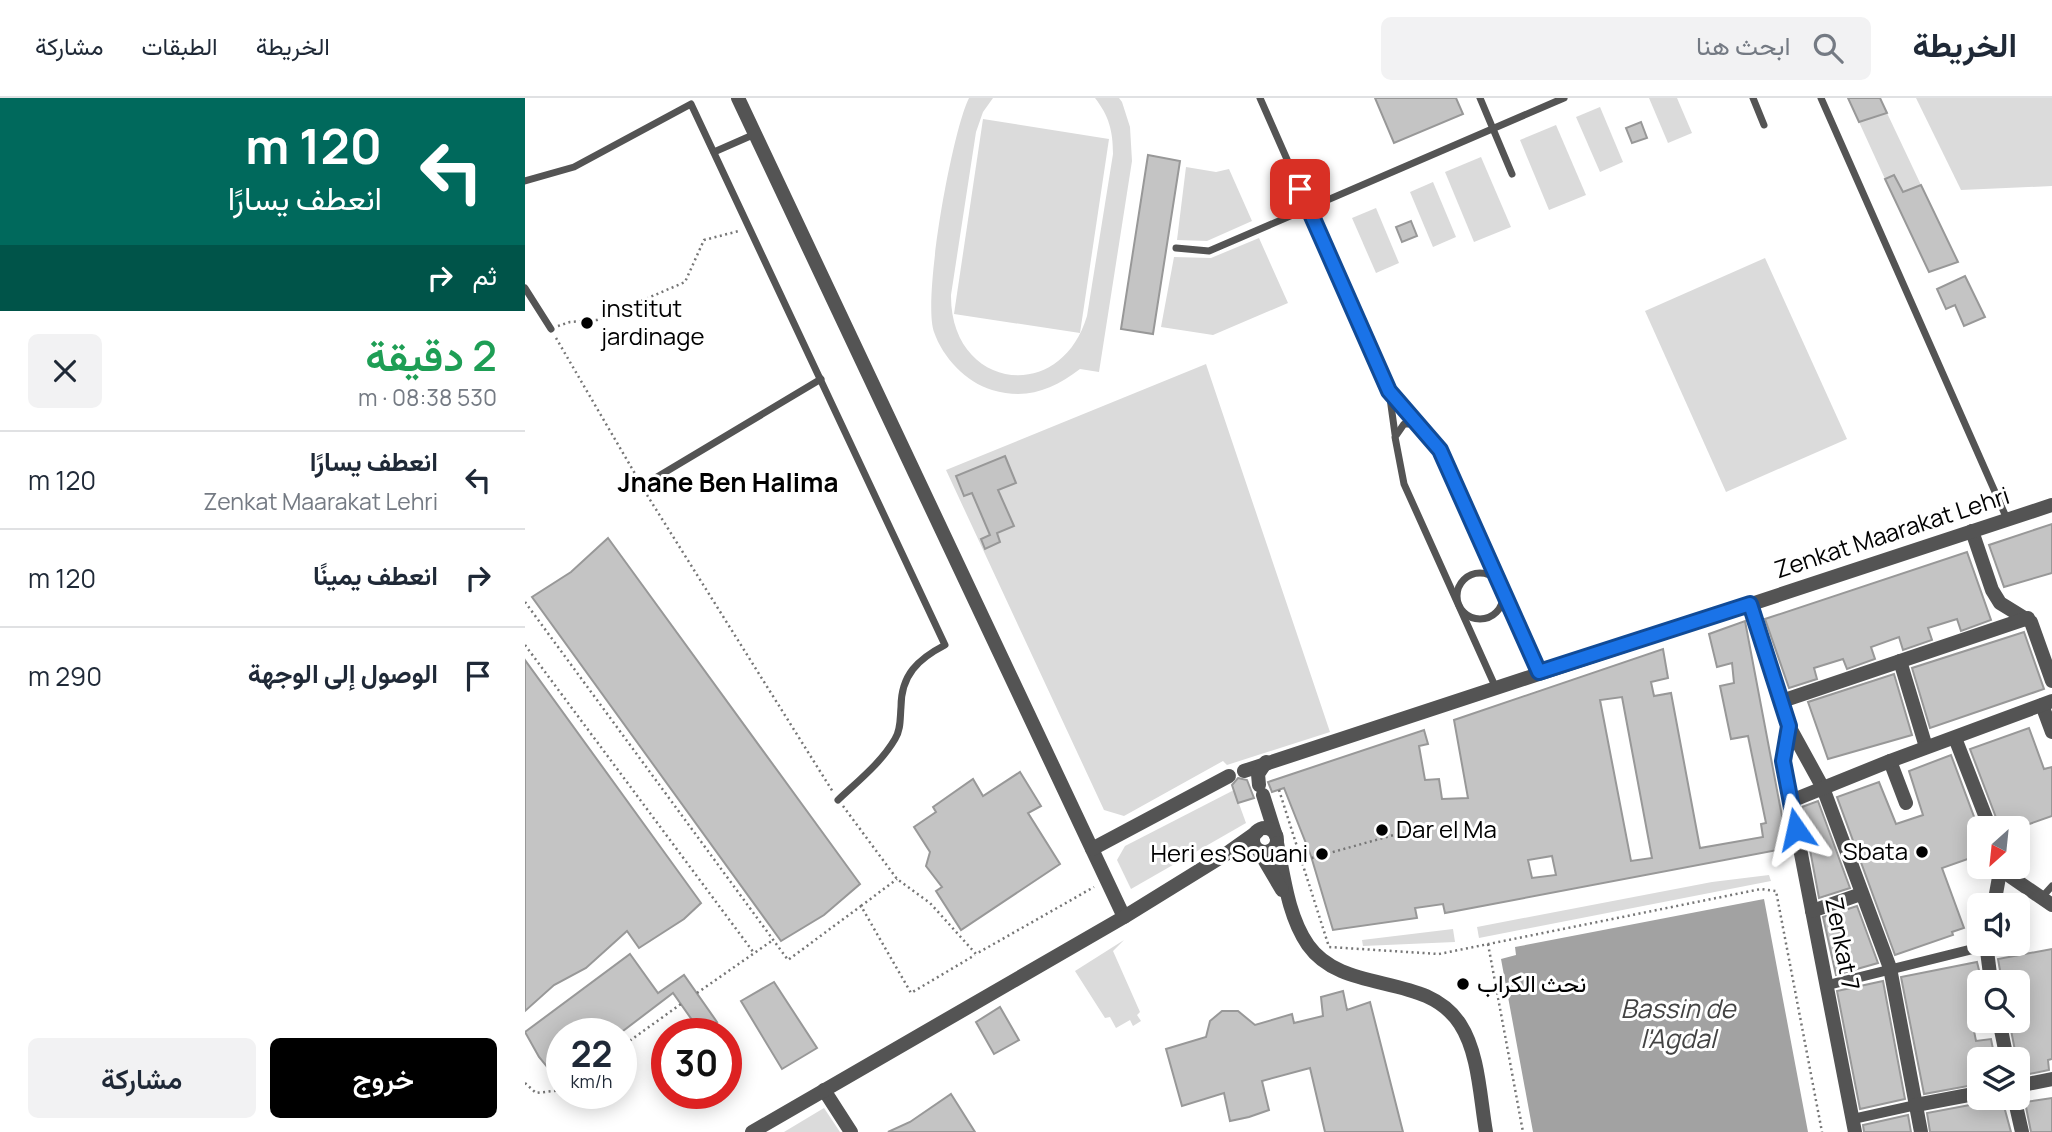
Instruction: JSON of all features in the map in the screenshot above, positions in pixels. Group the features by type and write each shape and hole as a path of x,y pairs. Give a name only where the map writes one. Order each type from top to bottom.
{"street":[{"path":"738,98 1124,916"},
{"name":"Zenkat Maarakat Lehri","path":"1244,771 1267,761 2052,505"},
{"path":"1972,531 1996,599 2028,618 2052,681"},
{"name":"Zenkat 7","path":"1750,604 1789,726 1783,761 1854,1126"},
{"path":"1782,701 2028,618"},
{"path":"1900,661 1926,747"},
{"path":"1791,802 1926,747 2047,703 2052,732"},
{"path":"1789,726 1823,788 1890,968 1921,1132"},
{"path":"1955,738 1985,816"},
{"path":"1267,761 1258,774 1276,840 1288,901"},
{"path":"1890,761 1906,803"},
{"path":"1092,849 1229,776"},
{"path":"752,1132 1124,916 1257,832 1267,829 1276,840"},
{"path":"1257,832 1253,842 1288,901 1307,944 1325,962 1352,975 1433,998 1452,1014 1470,1046 1486,1132"},
{"path":"1226,854 1270,851 1276,840"},
{"path":"2016,879 2047,901"},
{"path":"1812,911 1861,894"},
{"path":"1828,985 1967,949"},
{"path":"2030,1084 2052,1079"},
{"path":"824,1090 851,1132"},
{"path":"1854,1126 1916,1105 1967,1095"},
{"path":"2017,1110 2022,1132"}],"lane":[{"path":"1259,98 1389,391 1404,484 1495,686"},
{"path":"1480,98 1512,174"},
{"path":"1176,248 1209,251 1564,98"},
{"path":"1753,98 1764,125"},
{"path":"1821,98 2007,519"},
{"path":"525,181 574,167 691,104 945,645 926,655 912,668 904,686 896,738 872,768 838,800"},
{"path":"714,152 755,134"},
{"path":"525,288 551,329"},
{"path":"642,486 821,379"},
{"path":"1389,391 1424,428 1440,450 1539,672"},
{"path":"1395,437 1404,424 1414,422 1424,428"},
{"path":"1482,572 1490,575 1501,586 1500,607 1489,617 1468,616 1458,605 1457,589 1467,576 1482,572"},
{"path":"2047,901 2052,886"}],"path":[{"path":"749,227 704,240 685,282 597,320 570,322 551,329 642,486 838,800 897,879 930,903 976,954"},
{"path":"525,602 788,961 897,879"},
{"path":"525,645 754,953"},
{"path":"1279,790 1329,947 1439,954 1761,889 1776,891 1822,1132"},
{"path":"1301,861 1415,829"},
{"path":"861,906 911,993 1106,880"},
{"path":"697,993 773,940"},
{"path":"1488,944 1523,1132"},
{"path":"637,1036 681,1004"},
{"path":"525,1083 536,1093 546,1092"}],"shaded area":[{"path":"969,98 993,98 983,112 976,132 951,295 955,327 968,351 986,367 1009,375 1032,374 1054,364 1073,345 1087,316 1113,154 1109,124 1095,98 1119,98 1122,102 1130,127 1132,161 1099,372 1080,369 1049,388 1028,393 1005,393 982,386 965,375 949,360 938,342 931,314 935,252 947,178"},
{"path":"1649,98 1677,98 1692,133 1668,143"},
{"path":"1916,98 2052,98 2052,186 1961,190"},
{"path":"1600,107 1623,162 1600,172 1576,117"},
{"path":"1887,113 1921,185 1903,192 1894,175 1885,179 1859,122"},
{"path":"983,119 1109,139 1080,333 954,314"},
{"path":"1556,125 1586,195 1549,210 1520,140"},
{"path":"1481,157 1511,227 1474,242 1445,172"},
{"path":"1186,167 1216,172 1229,169 1252,221 1207,241 1177,240"},
{"path":"1433,182 1456,237 1433,247 1410,192"},
{"path":"1376,208 1399,263 1376,273 1352,218"},
{"path":"1259,238 1288,303 1213,335 1161,327 1174,257 1211,258"},
{"path":"1765,258 1847,439 1726,492 1645,311"},
{"path":"1206,364 1330,732 1227,765 1223,761 1124,816 1104,810 946,470"},
{"path":"1234,790 1246,823 1131,889 1117,860 1125,846"},
{"path":"1769,875 1771,881 1479,938 1477,927 1712,882"},
{"path":"1453,929 1455,942 1363,946 1362,940"},
{"path":"1124,940 1113,951 1140,1012 1137,1015 1141,1021 1133,1026 1130,1020 1116,1028 1110,1017 1105,1018 1075,971"},
{"path":"824,1108 840,1132 784,1132"}],"water":[{"name":"Bassin de l'Agdal","path":"1764,899 1808,1132 1533,1132 1501,959 1516,955 1515,947"}],"building":[{"path":"1375,98 1456,98 1463,114 1394,143"},
{"path":"1848,98 1880,98 1887,113 1859,122"},
{"path":"1641,122 1647,138 1632,143 1626,128"},
{"path":"1148,155 1180,161 1153,334 1121,329"},
{"path":"1894,175 1903,192 1921,185 1958,262 1929,272 1885,179"},
{"path":"1411,221 1417,236 1402,242 1396,227"},
{"path":"1965,276 1985,317 1964,326 1955,305 1946,309 1937,289"},
{"path":"1005,456 1016,483 998,490 1014,526 997,533 1000,542 985,549 981,539 990,535 972,493 964,496 956,476"},
{"path":"2052,524 2052,573 2004,587 1989,545"},
{"path":"608,538 860,884 824,915 781,941 532,597 571,572"},
{"path":"1967,552 1991,620 1961,631 1957,619 1928,628 1932,640 1903,650 1899,637 1871,647 1875,659 1847,669 1843,659 1814,668 1817,679 1789,688 1765,619"},
{"path":"1745,621 1788,848 1445,913 1443,904 1415,908 1417,918 1333,930 1311,856 1284,788 1272,792 1268,782 1424,730 1428,744 1419,746 1425,780 1439,779 1442,799 1468,798 1454,720 1663,649 1668,678 1651,682 1654,696 1671,693 1700,848 1763,837 1761,824 1766,823 1748,736 1731,739 1720,686 1734,683 1732,663 1717,667 1709,634","holes":["1622,697 1652,858 1631,861 1600,700","1552,856 1556,875 1532,878 1528,860"]},
{"path":"2024,632 2044,689 1930,728 1912,668"},
{"path":"525,660 701,903 684,919 639,948 627,931 586,968 554,985 525,1011"},
{"path":"1894,674 1912,735 1828,759 1808,702"},
{"path":"2029,728 2044,769 2052,767 2052,816 2030,824 2030,816 1995,816 1970,749"},
{"name":"Sbata","path":"1951,755 1974,816 1967,816 1967,859 1942,868 1964,928 1952,932 1953,935 1895,955 1837,797 1879,782 1896,824 1923,815 1909,771"},
{"path":"1020,772 1041,806 1028,813 1060,864 961,930 936,891 942,887 926,866 930,852 914,827 936,812 933,807 973,779 983,796"},
{"path":"1238,778 1247,780 1254,798 1238,803 1232,785"},
{"name":"Sbata","path":"1818,801 1850,888 1819,898 1802,807"},
{"name":"Sbata","path":"1857,906 1878,963 1836,975 1823,917"},
{"path":"2052,949 2052,1059 2048,1060 2049,1070 2030,1074 2030,1047 2014,1047 2012,1033 2030,1033 2030,970 2000,970 1998,959 2030,956 2030,953"},
{"path":"630,954 658,993 684,975 714,1018 691,1018 673,993 637,1020 637,1018 546,1018 546,1066 525,1032"},
{"path":"1977,962 1979,970 1967,970 1967,1033 1974,1033 1976,1041 1991,1039 1993,1047 1967,1047 1967,1086 1924,1094 1901,977"},
{"path":"1883,981 1905,1099 1860,1109 1837,991"},
{"path":"774,982 817,1048 782,1069 741,1001"},
{"path":"1343,991 1347,1010 1370,1002 1403,1132 1325,1132 1310,1068 1262,1081 1269,1110 1249,1117 1230,1121 1224,1093 1182,1106 1166,1049 1206,1037 1210,1021 1222,1011 1238,1011 1255,1025 1292,1014 1294,1023 1323,1016 1321,997"},
{"path":"1000,1007 1019,1040 994,1054 976,1022"},
{"path":"951,1094 975,1132 888,1132 910,1122"},
{"path":"2052,1098 2052,1132 2031,1132 2027,1110 2030,1110 2030,1101"},
{"path":"1967,1106 1967,1110 2005,1110 2011,1132 1930,1132 1927,1113"},
{"path":"1908,1115 1911,1132 1864,1132 1863,1125"}],"place":[{"name":"institut jardinage","path":"587,323"},
{"name":"Dar el Ma","path":"1382,830"},
{"name":"Sbata","path":"1922,852"},
{"name":"Heri es Souani","path":"1322,854"},
{"name":"نحث الكراب","path":"1463,984"}],"district":[{"name":"Jnane Ben Halima","path":"728,483"}],"route":[{"path":"1300,189 1389,391 1424,428 1440,450 1539,672 1750,604 1789,726 1783,761 1796,829"}]}
